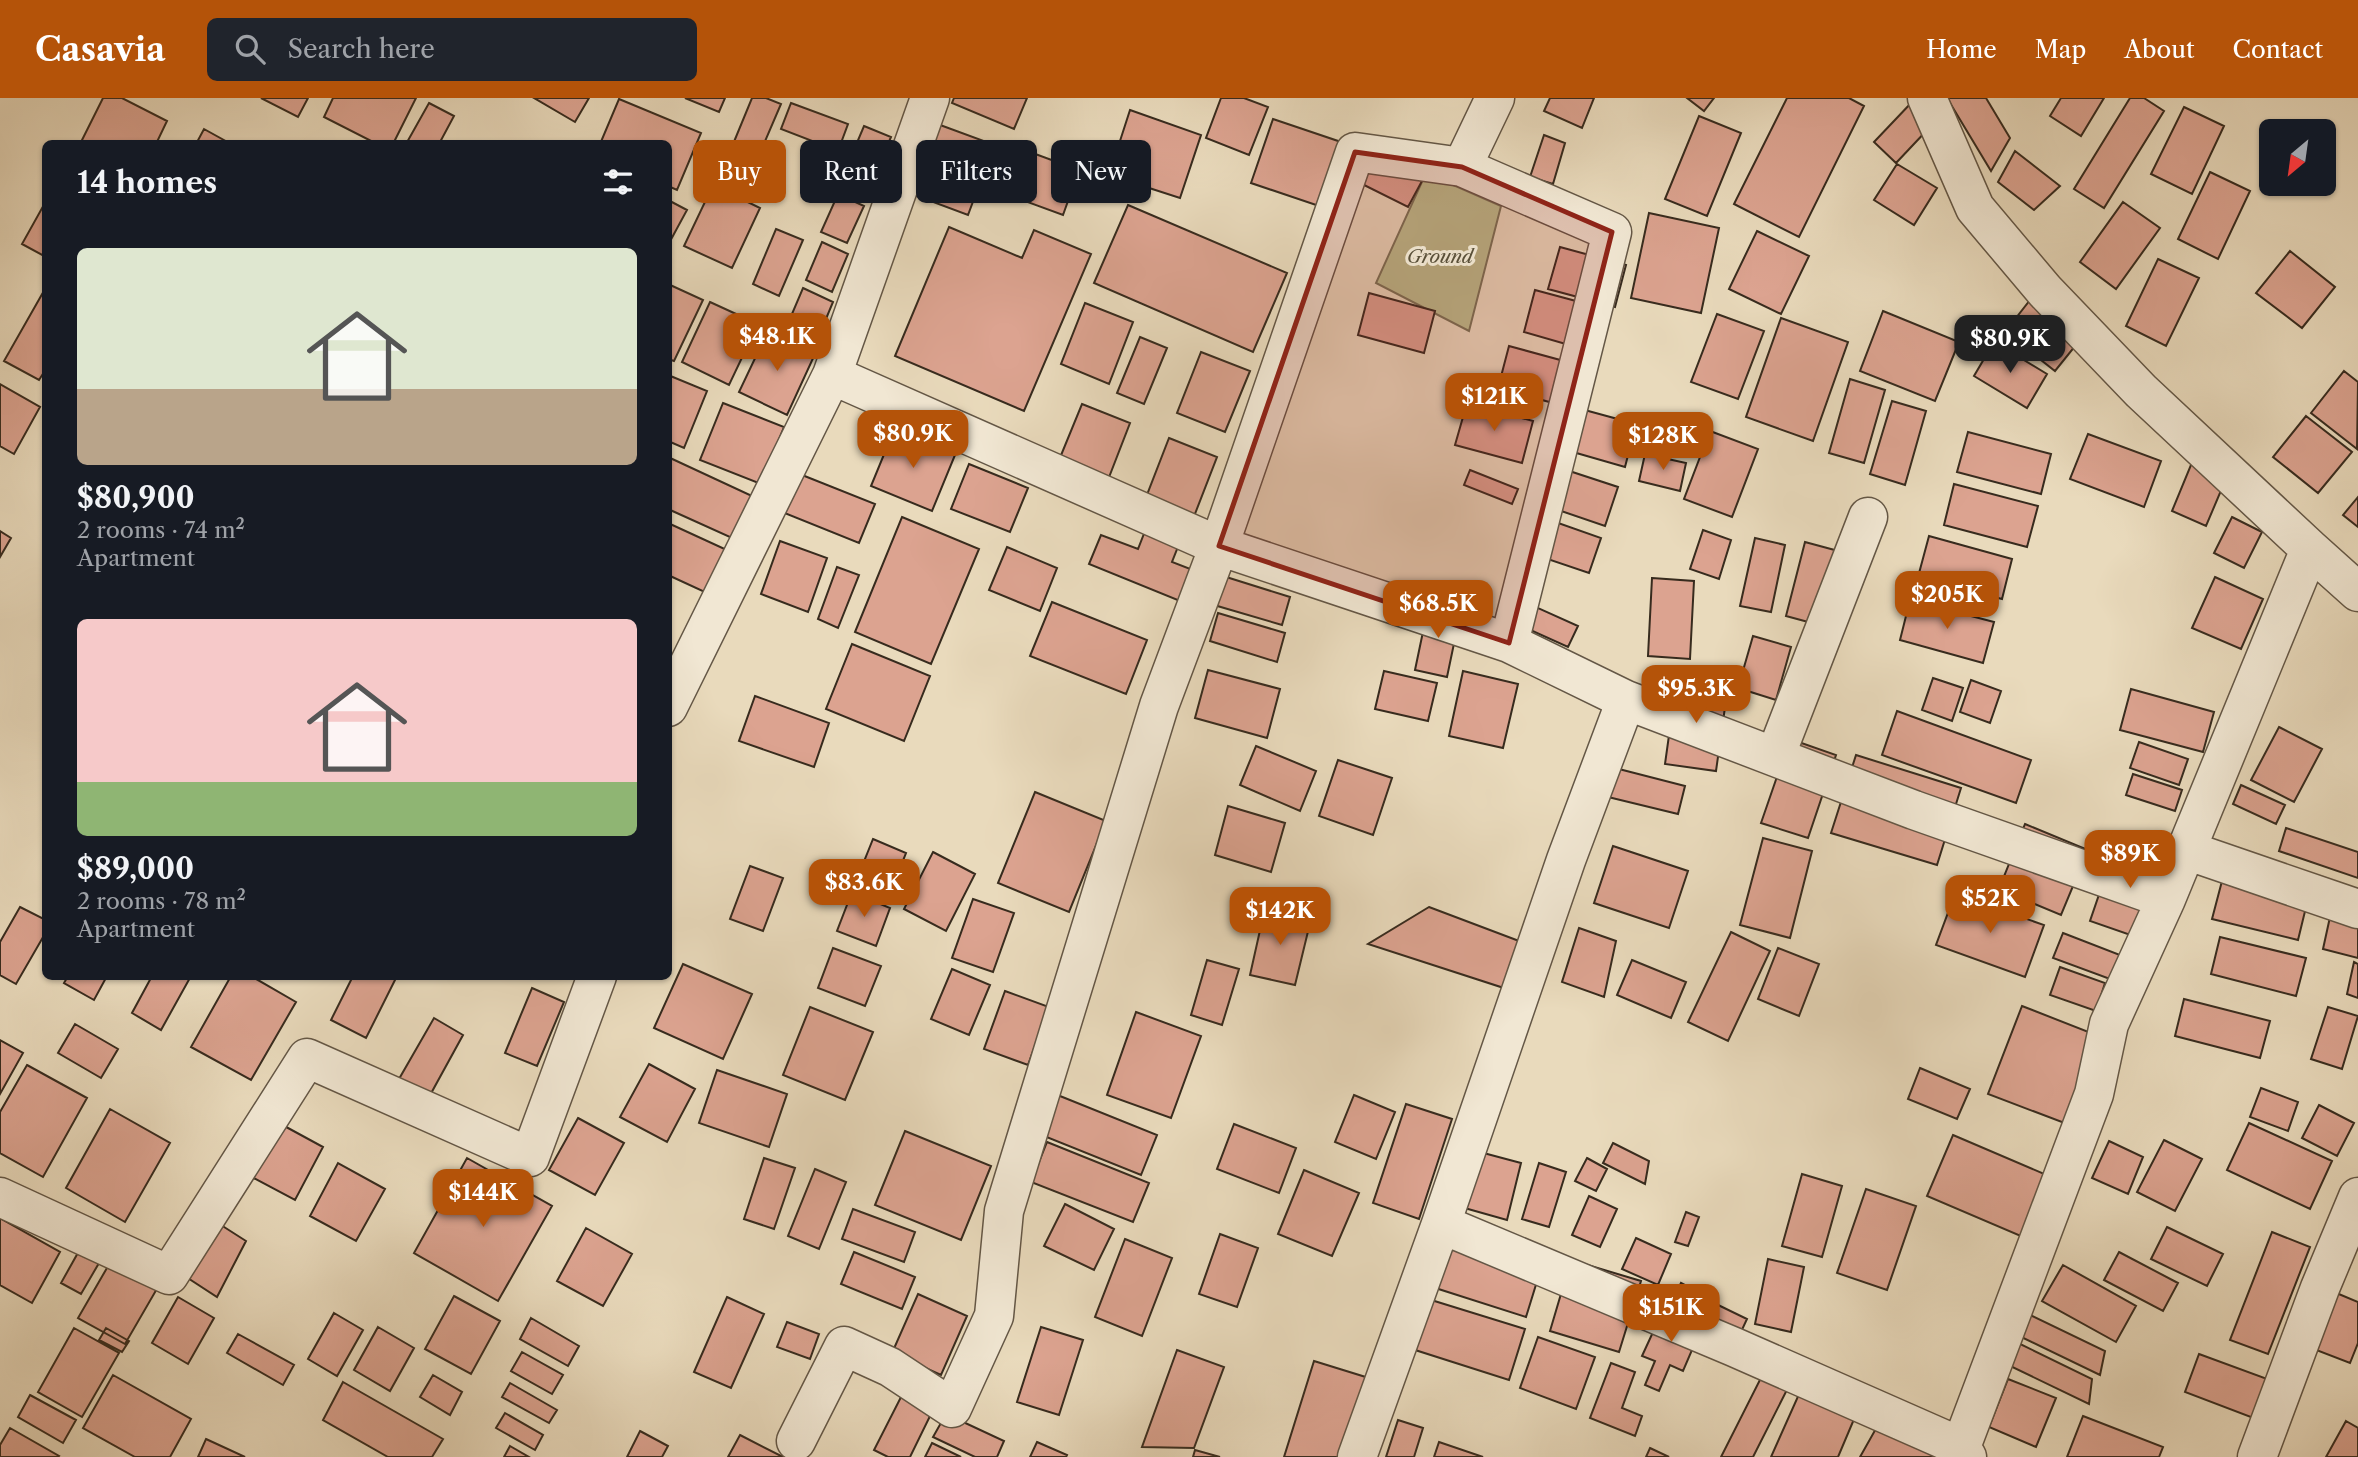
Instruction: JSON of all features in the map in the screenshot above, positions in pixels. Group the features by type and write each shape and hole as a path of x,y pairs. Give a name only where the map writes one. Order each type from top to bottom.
{"street":[{"path":"672,699 832,375 930,98"},
{"path":"1462,167 1495,98"},
{"path":"1927,98 1975,208 2045,290 2141,391 2358,592"},
{"path":"796,1441 844,1346 890,1367 951,1408 994,1316 1004,1210 1159,706 1219,546 1355,152 1462,167 1612,232 1509,643"},
{"path":"832,375 1219,546 1509,643 1626,700 1927,814 2166,899"},
{"path":"1775,757 1868,517"},
{"path":"1441,1224 1734,1347 1964,1452 2094,1094 2109,1024 2166,899 2310,549"},
{"path":"1357,1457 1441,1224 1566,860 1626,700"},
{"path":"2186,850 2358,909"},
{"path":"0,1197 169,1275 307,1058 530,1157 596,980"},
{"path":"2257,1457 2320,1288 2358,1197"}],"highlighted area":[{"path":"1355,152 1462,167 1612,232 1509,643 1219,546"}],"green space":[{"name":"Ground","path":"1426,173 1501,206 1469,331 1376,283"}],"building":[{"path":"103,98 122,98 167,121 158,140 82,140"},
{"path":"261,98 308,98 298,117"},
{"path":"333,98 416,98 395,140 369,140 324,117"},
{"path":"534,98 589,98 575,122"},
{"path":"685,98 725,98 719,112"},
{"path":"752,98 766,98 781,104 766,140 735,140"},
{"path":"954,98 1027,98 1014,129 952,103"},
{"path":"1221,98 1244,98 1268,107 1249,155 1206,138"},
{"path":"1550,98 1594,98 1582,128 1544,111"},
{"path":"1687,98 1714,98 1704,111"},
{"path":"1787,98 1849,98 1864,106 1799,237 1734,204"},
{"path":"1947,98 1986,98 2010,138 1991,171"},
{"path":"2061,98 2104,98 2081,136 2050,116"},
{"path":"2130,98 2144,98 2164,111 2104,208 2074,189"},
{"path":"619,99 701,133 698,140 693,140 693,152 677,190 672,188 672,140 602,140"},
{"path":"1913,101 1929,128 1896,163 1874,142"},
{"path":"429,103 454,116 441,140 408,140"},
{"path":"791,103 848,124 842,140 810,140 781,129"},
{"path":"2184,107 2224,126 2192,194 2151,174"},
{"path":"1130,110 1201,135 1180,198 1151,189 1151,140 1120,140"},
{"path":"1699,116 1741,133 1707,216 1665,199"},
{"path":"1273,119 1344,143 1322,207 1251,183"},
{"path":"932,122 981,140 926,140"},
{"path":"864,126 891,137 890,140 858,140"},
{"path":"204,129 224,140 198,140"},
{"path":"1544,135 1565,143 1553,184 1530,177"},
{"path":"2015,151 2060,186 2034,210 1998,182"},
{"path":"1037,155 1051,160 1051,203 1067,203 1063,215 1030,203 1037,203"},
{"path":"1373,156 1422,181 1408,207 1360,183"},
{"path":"1897,164 1937,188 1914,225 1874,200"},
{"path":"2210,172 2250,191 2218,259 2178,239"},
{"path":"916,174 916,196 909,193"},
{"path":"672,202 687,210 672,238"},
{"path":"2123,202 2160,228 2116,289 2080,262"},
{"path":"704,203 750,203 760,208 732,268 684,246"},
{"path":"834,203 858,203 864,206 847,243 821,232"},
{"path":"936,203 972,203 968,215"},
{"path":"1128,205 1287,273 1253,352 1094,283"},
{"path":"42,208 42,255 22,244"},
{"path":"1649,213 1719,228 1701,313 1631,298"},
{"path":"949,227 1022,258 1034,230 1091,254 1024,411 895,356"},
{"path":"776,229 803,240 779,296 753,284"},
{"path":"1757,231 1809,256 1781,314 1729,289"},
{"path":"822,242 848,254 832,292 806,280"},
{"path":"1560,247 1626,265 1615,307 1548,289"},
{"path":"2290,251 2335,287 2302,328 2256,293"},
{"path":"2158,259 2199,278 2166,346 2126,326"},
{"path":"672,286 703,300 672,360"},
{"path":"803,288 833,302 816,343 786,328"},
{"path":"1535,290 1602,308 1590,351 1524,332"},
{"path":"1369,293 1435,311 1424,353 1358,335"},
{"path":"42,294 42,375 39,380 4,361"},
{"path":"2034,295 2084,335 2055,371 2005,332"},
{"path":"710,302 758,324 729,385 682,362"},
{"path":"1085,303 1133,322 1109,384 1061,364"},
{"path":"1883,311 1959,342 1935,401 1860,371"},
{"path":"1717,314 1764,331 1738,399 1691,382"},
{"path":"1781,318 1848,342 1813,441 1746,417"},
{"path":"768,331 815,354 787,415 739,392"},
{"path":"1140,337 1167,348 1144,404 1117,393"},
{"path":"1994,342 2047,374 2027,408 1974,376"},
{"path":"1509,346 1575,364 1564,406 1498,388"},
{"path":"1201,352 1250,371 1225,432 1177,413"},
{"path":"2344,371 2358,382 2357,449 2311,413"},
{"path":"672,377 707,391 684,448 672,443"},
{"path":"1850,379 1885,390 1864,463 1829,453"},
{"path":"0,384 40,407 14,454 0,446"},
{"path":"1892,401 1926,411 1905,485 1870,474"},
{"path":"723,403 784,427 761,484 700,460"},
{"path":"1467,403 1533,421 1522,463 1455,445"},
{"path":"1082,404 1130,423 1106,485 1057,465"},
{"path":"1570,406 1636,424 1625,467 1559,448"},
{"path":"2306,416 2352,452 2318,493 2273,457"},
{"path":"894,430 955,455 932,511 871,486"},
{"path":"1710,431 1758,449 1732,517 1684,499"},
{"path":"1968,432 2051,454 2041,494 1957,472"},
{"path":"2088,434 2161,461 2144,507 2070,479"},
{"path":"1169,438 1217,457 1193,519 1145,500"},
{"path":"1645,454 1686,463 1680,491 1639,481"},
{"path":"672,459 752,496 732,538 672,511"},
{"path":"2193,460 2228,474 2206,526 2172,511"},
{"path":"1545,463 1618,487 1605,526 1532,501"},
{"path":"969,464 1028,488 1010,532 951,509"},
{"path":"1470,470 1518,489 1512,504 1464,485"},
{"path":"792,471 875,504 859,543 777,510"},
{"path":"1954,484 2038,506 2027,547 1944,525"},
{"path":"2358,497 2358,527 2343,515"},
{"path":"1527,512 1601,538 1589,573 1515,548"},
{"path":"902,517 979,549 931,664 855,632"},
{"path":"2232,517 2262,532 2244,568 2214,553"},
{"path":"672,525 729,551 709,594 672,577"},
{"path":"1147,526 1181,539 1172,562 1193,570 1180,601 1089,564 1101,535 1138,549"},
{"path":"1703,530 1731,540 1719,579 1690,569"},
{"path":"0,531 11,538 0,557"},
{"path":"1929,536 2012,559 2002,599 1918,577"},
{"path":"1755,538 1785,545 1771,612 1740,606"},
{"path":"780,541 827,558 808,612 761,594"},
{"path":"1805,542 1842,552 1823,626 1786,616"},
{"path":"1007,547 1057,568 1040,611 989,590"},
{"path":"837,567 859,575 838,628 818,619"},
{"path":"1223,576 1290,597 1282,625 1214,605"},
{"path":"2215,577 2263,599 2241,649 2192,628"},
{"path":"1652,578 1694,581 1690,659 1648,656"},
{"path":"1509,595 1578,626 1568,647 1504,618"},
{"path":"1910,600 1994,622 1983,663 1900,640"},
{"path":"1052,602 1147,640 1126,694 1030,656"},
{"path":"1429,603 1461,610 1447,677 1415,670"},
{"path":"1218,613 1285,633 1277,662 1210,641"},
{"path":"1753,636 1791,647 1776,700 1738,688"},
{"path":"852,644 930,676 904,741 826,709"},
{"path":"1208,670 1280,689 1267,738 1195,718"},
{"path":"1384,671 1437,683 1428,721 1375,709"},
{"path":"1463,671 1518,684 1503,748 1449,736"},
{"path":"1677,678 1728,686 1716,771 1665,764"},
{"path":"1933,678 1963,688 1952,721 1922,710"},
{"path":"1971,680 2001,691 1990,723 1960,712"},
{"path":"2131,689 2214,712 2203,752 2120,730"},
{"path":"755,696 829,723 814,767 739,741"},
{"path":"1897,711 2031,760 2016,803 1882,755"},
{"path":"2279,727 2322,749 2294,802 2251,780"},
{"path":"1790,739 1836,755 1808,838 1761,823"},
{"path":"2139,742 2188,759 2179,785 2130,768"},
{"path":"1256,746 1316,771 1300,811 1240,785"},
{"path":"1856,755 1961,788 1937,865 1831,833"},
{"path":"1338,760 1392,778 1373,835 1319,816"},
{"path":"1615,768 1685,786 1678,814 1608,797"},
{"path":"2133,774 2182,790 2175,811 2126,795"},
{"path":"2241,785 2285,805 2276,824 2233,804"},
{"path":"1035,792 1106,821 1069,912 998,883"},
{"path":"1228,806 1285,823 1271,872 1215,855"},
{"path":"2025,824 2088,850 2061,915 1999,889"},
{"path":"2286,828 2358,852 2358,878 2279,851"},
{"path":"1763,838 1812,851 1790,938 1740,925"},
{"path":"873,839 906,853 896,878 863,864"},
{"path":"2117,842 2169,859 2142,939 2090,921"},
{"path":"1613,846 1688,871 1669,928 1594,903"},
{"path":"933,852 975,874 946,931 904,909"},
{"path":"750,866 783,878 763,931 730,919"},
{"path":"2222,881 2307,903 2298,940 2212,919"},
{"path":"852,892 890,908 876,946 837,931"},
{"path":"1955,894 2044,925 2025,977 1936,945"},
{"path":"973,899 1014,913 993,972 952,958"},
{"path":"20,907 42,918 42,939 16,984 0,975 0,942"},
{"path":"1429,907 1548,952 1507,989 1368,944"},
{"path":"1265,908 1311,919 1295,985 1250,975"},
{"path":"2330,917 2358,924 2358,958 2323,949"},
{"path":"1579,928 1616,941 1604,997 1562,982"},
{"path":"1731,932 1770,951 1728,1041 1688,1022"},
{"path":"2063,933 2120,955 2110,979 2053,958"},
{"path":"2220,937 2306,958 2296,996 2211,974"},
{"path":"833,948 881,966 865,1006 818,988"},
{"path":"1778,948 1819,964 1799,1016 1758,999"},
{"path":"1207,960 1239,969 1222,1025 1191,1015"},
{"path":"1632,960 1686,982 1671,1018 1617,995"},
{"path":"2354,962 2358,964 2358,998 2347,994"},
{"path":"683,964 752,994 723,1059 654,1028"},
{"path":"2060,967 2105,983 2096,1011 2050,995"},
{"path":"952,969 990,985 969,1035 931,1019"},
{"path":"66,980 105,980 94,1000 64,983"},
{"path":"150,980 189,980 161,1030 132,1013"},
{"path":"229,980 258,980 296,1002 251,1080 191,1047"},
{"path":"351,980 395,980 366,1038 331,1020"},
{"path":"532,988 564,1002 537,1066 505,1053"},
{"path":"1005,991 1049,1007 1028,1065 984,1049"},
{"path":"2184,999 2270,1021 2260,1058 2175,1036"},
{"path":"2022,1006 2109,1040 2075,1127 1988,1094"},
{"path":"810,1007 873,1032 845,1100 783,1075"},
{"path":"2328,1007 2358,1016 2342,1069 2311,1059"},
{"path":"1136,1012 1201,1036 1171,1118 1107,1095"},
{"path":"434,1018 463,1035 429,1097 399,1079"},
{"path":"75,1024 118,1049 101,1078 58,1053"},
{"path":"0,1040 23,1053 0,1094"},
{"path":"649,1064 695,1089 667,1142 620,1117"},
{"path":"27,1065 87,1098 43,1177 0,1153 0,1112"},
{"path":"1920,1068 1970,1089 1957,1119 1908,1099"},
{"path":"717,1070 787,1094 769,1147 699,1123"},
{"path":"2261,1088 2298,1102 2288,1131 2250,1117"},
{"path":"1055,1094 1157,1135 1141,1175 1039,1134"},
{"path":"1354,1095 1395,1112 1376,1159 1335,1142"},
{"path":"1406,1104 1452,1119 1419,1219 1373,1203"},
{"path":"2319,1105 2354,1123 2337,1156 2302,1138"},
{"path":"110,1109 170,1143 125,1222 66,1188"},
{"path":"578,1118 624,1143 595,1195 549,1170"},
{"path":"277,1122 323,1147 295,1200 248,1175"},
{"path":"2249,1123 2332,1161 2310,1209 2227,1170"},
{"path":"1234,1124 1296,1148 1279,1193 1217,1169"},
{"path":"905,1131 991,1166 961,1240 875,1205"},
{"path":"1953,1135 2049,1176 2023,1237 1927,1196"},
{"path":"2164,1140 2202,1159 2175,1211 2137,1192"},
{"path":"2109,1141 2143,1157 2128,1194 2092,1178"},
{"path":"1047,1142 1149,1183 1133,1222 1031,1182"},
{"path":"1613,1143 1649,1161 1645,1184 1603,1163"},
{"path":"1476,1151 1521,1163 1507,1220 1461,1207"},
{"path":"467,1158 552,1206 498,1301 414,1253"},
{"path":"764,1158 795,1168 774,1229 744,1219"},
{"path":"1587,1158 1607,1169 1596,1191 1575,1181"},
{"path":"338,1163 385,1189 356,1241 310,1216"},
{"path":"1539,1163 1566,1172 1549,1227 1522,1219"},
{"path":"815,1169 846,1182 819,1249 788,1236"},
{"path":"1304,1170 1359,1193 1332,1256 1278,1234"},
{"path":"1802,1174 1842,1186 1822,1257 1782,1246"},
{"path":"1866,1189 1916,1206 1887,1290 1837,1273"},
{"path":"1589,1196 1617,1209 1600,1247 1572,1235"},
{"path":"1065,1204 1114,1229 1094,1270 1044,1246"},
{"path":"853,1209 915,1232 904,1262 842,1239"},
{"path":"1686,1212 1699,1217 1688,1246 1675,1242"},
{"path":"0,1218 60,1252 32,1303 0,1285"},
{"path":"210,1218 246,1241 217,1297 177,1271"},
{"path":"1447,1218 1547,1249 1526,1317 1426,1285"},
{"path":"2167,1227 2223,1254 2207,1286 2151,1259"},
{"path":"586,1228 632,1254 603,1306 557,1281"},
{"path":"2272,1232 2310,1247 2268,1354 2230,1340"},
{"path":"1220,1234 1258,1248 1237,1307 1199,1294"},
{"path":"1636,1238 1671,1254 1658,1285 1622,1269"},
{"path":"1125,1239 1172,1258 1142,1336 1095,1317"},
{"path":"79,1251 99,1263 81,1294 61,1283"},
{"path":"854,1252 915,1277 902,1309 841,1284"},
{"path":"2119,1252 2178,1283 2163,1311 2104,1280"},
{"path":"1768,1259 1804,1267 1791,1332 1755,1324"},
{"path":"1571,1260 1641,1281 1619,1352 1550,1331"},
{"path":"111,1261 158,1287 125,1344 78,1318"},
{"path":"2063,1265 2136,1306 2116,1342 2042,1301"},
{"path":"1681,1283 1709,1298 1699,1317 1672,1302"},
{"path":"2334,1292 2358,1302 2358,1343 2350,1363 2311,1348"},
{"path":"918,1294 967,1316 941,1375 892,1353"},
{"path":"454,1296 500,1321 471,1374 425,1349"},
{"path":"178,1297 214,1318 188,1364 152,1343"},
{"path":"727,1297 764,1314 731,1388 694,1372"},
{"path":"1428,1299 1525,1329 1509,1380 1412,1349"},
{"path":"1714,1303 1747,1319 1734,1347 1701,1331"},
{"path":"1665,1306 1704,1322 1683,1371 1670,1365 1659,1391 1645,1385 1655,1361 1642,1356"},
{"path":"2024,1312 2105,1351 2100,1375 2013,1333"},
{"path":"334,1313 363,1330 337,1376 308,1359"},
{"path":"531,1318 579,1346 568,1366 520,1339"},
{"path":"787,1322 819,1334 810,1359 777,1347"},
{"path":"378,1327 414,1348 390,1391 354,1370"},
{"path":"1041,1327 1083,1340 1059,1415 1017,1402"},
{"path":"74,1328 119,1353 82,1417 38,1392"},
{"path":"106,1328 129,1341 122,1352 99,1340"},
{"path":"238,1334 294,1365 283,1385 227,1353"},
{"path":"1538,1337 1595,1357 1576,1409 1520,1388"},
{"path":"2014,1341 2092,1379 2089,1404 2004,1363"},
{"path":"1177,1350 1224,1367 1194,1448 1142,1447"},
{"path":"522,1352 563,1375 552,1394 511,1371"},
{"path":"2199,1354 2270,1380 2256,1419 2185,1392"},
{"path":"1772,1356 1798,1368 1753,1457 1721,1457"},
{"path":"1314,1361 1385,1383 1362,1457 1284,1457"},
{"path":"1611,1363 1635,1372 1622,1408 1642,1416 1635,1436 1590,1418"},
{"path":"1808,1374 1863,1398 1838,1457 1771,1457"},
{"path":"113,1375 191,1419 170,1457 135,1457 83,1428"},
{"path":"433,1375 462,1392 450,1415 420,1397"},
{"path":"2008,1379 2056,1398 2036,1447 1989,1427"},
{"path":"343,1382 443,1439 432,1457 388,1457 323,1420"},
{"path":"510,1383 557,1410 549,1423 502,1397"},
{"path":"30,1395 76,1420 63,1443 18,1417"},
{"path":"902,1395 933,1410 910,1457 888,1457 874,1450"},
{"path":"505,1413 543,1435 535,1450 496,1428"},
{"path":"946,1414 1004,1441 997,1457 975,1457 933,1437"},
{"path":"2083,1416 2163,1447 2159,1457 2067,1457"},
{"path":"1398,1420 1423,1428 1414,1457 1386,1457"},
{"path":"2346,1421 2358,1428 2358,1457 2326,1457"},
{"path":"1878,1425 1936,1457 1860,1457"},
{"path":"10,1428 59,1456 0,1457 0,1445"},
{"path":"640,1431 668,1446 662,1457 627,1457"},
{"path":"740,1435 783,1457 728,1457"},
{"path":"206,1439 245,1457 198,1457"},
{"path":"1037,1442 1067,1455 1030,1457"},
{"path":"1439,1442 1483,1457 1434,1457"},
{"path":"932,1443 961,1457 925,1457"},
{"path":"510,1446 529,1457 504,1457"},
{"path":"1650,1448 1669,1457 1646,1457"},
{"path":"1195,1450 1220,1457 1193,1457"}]}
